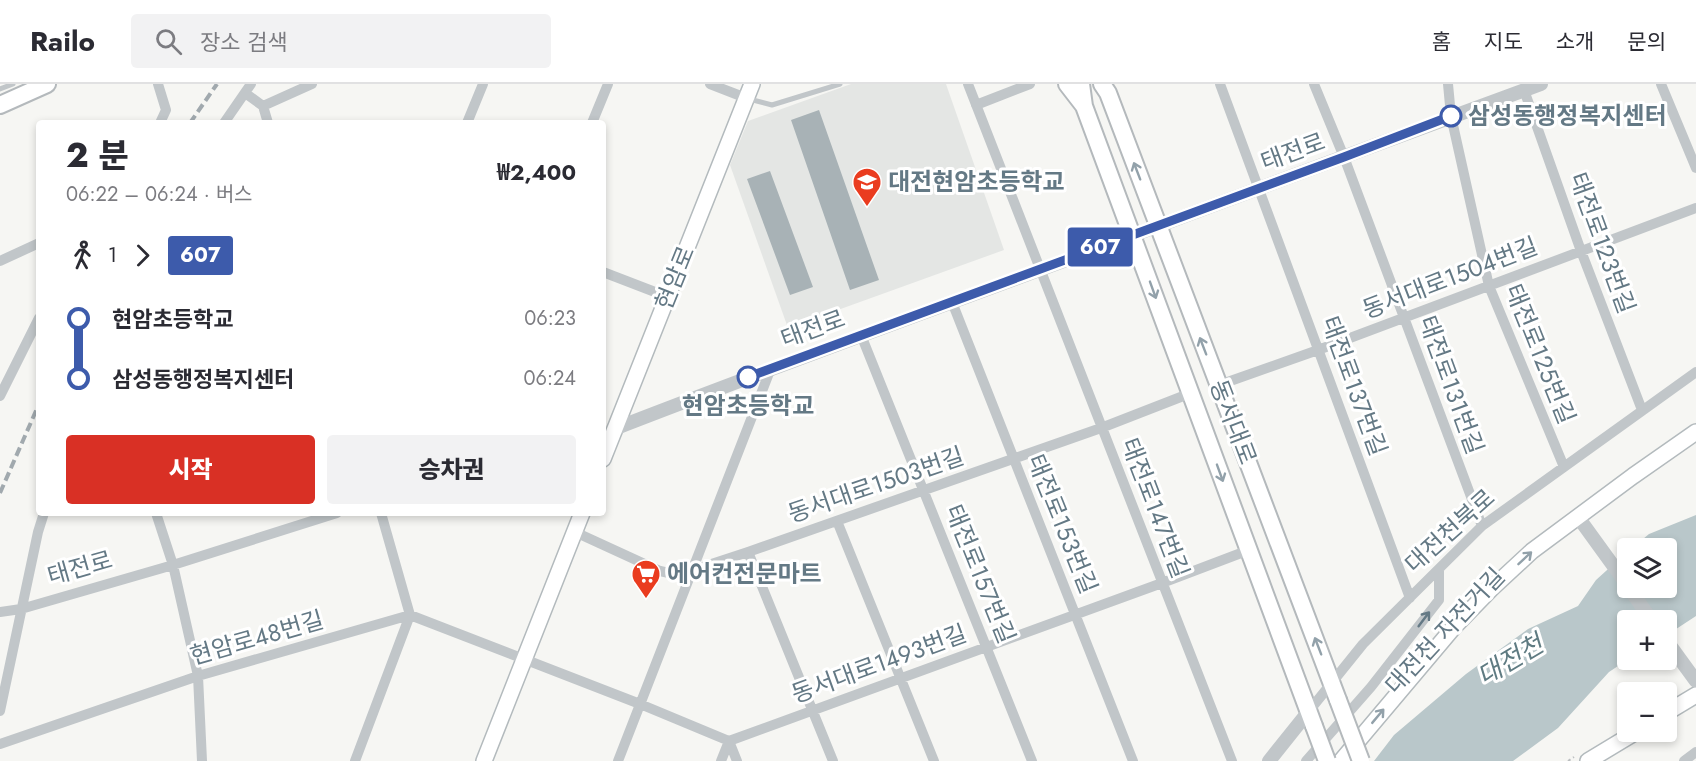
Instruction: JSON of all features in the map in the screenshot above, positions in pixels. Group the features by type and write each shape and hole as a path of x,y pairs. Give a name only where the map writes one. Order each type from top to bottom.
{"main road":[{"path":"0,105 47,84"},
{"path":"1067,84 1084,106"},
{"name":"동서대로","path":"1081,84 1084,106 1327,761"},
{"name":"동서대로","path":"1105,87 1361,761"},
{"name":"현암로","path":"609,430 668,297 749,91"},
{"path":"1341,761 1461,620 1532,551 1696,432"},
{"path":"484,761 581,516"},
{"path":"1677,706 1696,695"},
{"path":"1588,761 1619,742"}],"street":[{"path":"158,84 166,110 161,120"},
{"path":"263,106 312,84"},
{"path":"469,120 483,84"},
{"path":"593,120 608,84"},
{"path":"711,84 749,91"},
{"path":"968,84 1039,270"},
{"path":"976,105 1030,84"},
{"name":"태전로","path":"1220,84 1258,189"},
{"name":"태전로","path":"1314,84 1344,157"},
{"name":"태전로125번길","path":"1448,84 1451,116 1489,286 1564,467"},
{"name":"태전로","path":"609,430 1541,84"},
{"path":"1661,84 1696,168"},
{"path":"227,120 248,88 263,106 267,120"},
{"name":"태전로123번길","path":"1524,90 1581,251 1642,410"},
{"name":"태전로131번길","path":"1344,157 1482,526"},
{"name":"태전로137번길","path":"1258,189 1410,598"},
{"name":"동서대로1504번길","path":"1218,385 1318,350 1696,208"},
{"path":"0,261 36,244"},
{"name":"태전로147번길","path":"1039,270 1232,761"},
{"path":"606,273 668,297"},
{"name":"태전로153번길","path":"952,302 1133,761"},
{"path":"0,396 36,324"},
{"name":"태전로157번길","path":"861,335 1032,761"},
{"path":"618,761 771,368"},
{"name":"대전천북로","path":"1269,761 1312,719 1332,683 1363,644 1482,526 1696,372"},
{"name":"동서대로1503번길","path":"575,532 660,571 678,575 924,491 1101,428 1191,393"},
{"path":"0,711 43,516"},
{"path":"157,516 173,565 198,676 202,761"},
{"name":"태전로","path":"0,612 21,609 173,565 328,516"},
{"path":"355,761 410,615 382,516"},
{"path":"1578,517 1617,572"},
{"path":"837,521 934,761"},
{"name":"동서대로1493번길","path":"729,741 1249,549"},
{"path":"748,552 833,761"},
{"path":"1306,761 1371,687 1439,600 1439,570"},
{"path":"410,615 729,741 736,761"},
{"name":"현암로48번길","path":"0,744 198,676 410,615"},
{"path":"1677,655 1692,676"},
{"path":"721,761 729,741"},
{"path":"1684,761 1696,752"}],"lane":[{"path":"0,89 13,84"},
{"path":"749,91 772,105 840,84"}],"shaded area":[{"name":"대전현암초등학교","path":"851,84 946,84 1004,250 788,328 730,165 748,121"}],"water":[{"name":"대전천","path":"1696,515 1696,616 1677,628 1677,610 1617,610 1617,667 1609,672 1558,728 1513,761 1374,761 1394,735 1466,674 1528,629 1578,606 1596,580 1617,561 1617,598 1677,598 1677,538 1644,538"}],"building":[{"path":"819,110 879,280 850,290 791,120"},
{"path":"770,171 813,287 790,295 747,179"}],"railway":[{"path":"192,120 217,84"},
{"path":"0,493 36,411"}],"bus line":[{"name":"607","path":"748,377 1451,116"}],"place":[{"name":"삼성동행정복지센터","path":"1451,116"},
{"name":"대전현암초등학교","path":"867,208"},
{"name":"현암초등학교","path":"748,377"},
{"name":"에어컨전문마트","path":"646,600"}]}
